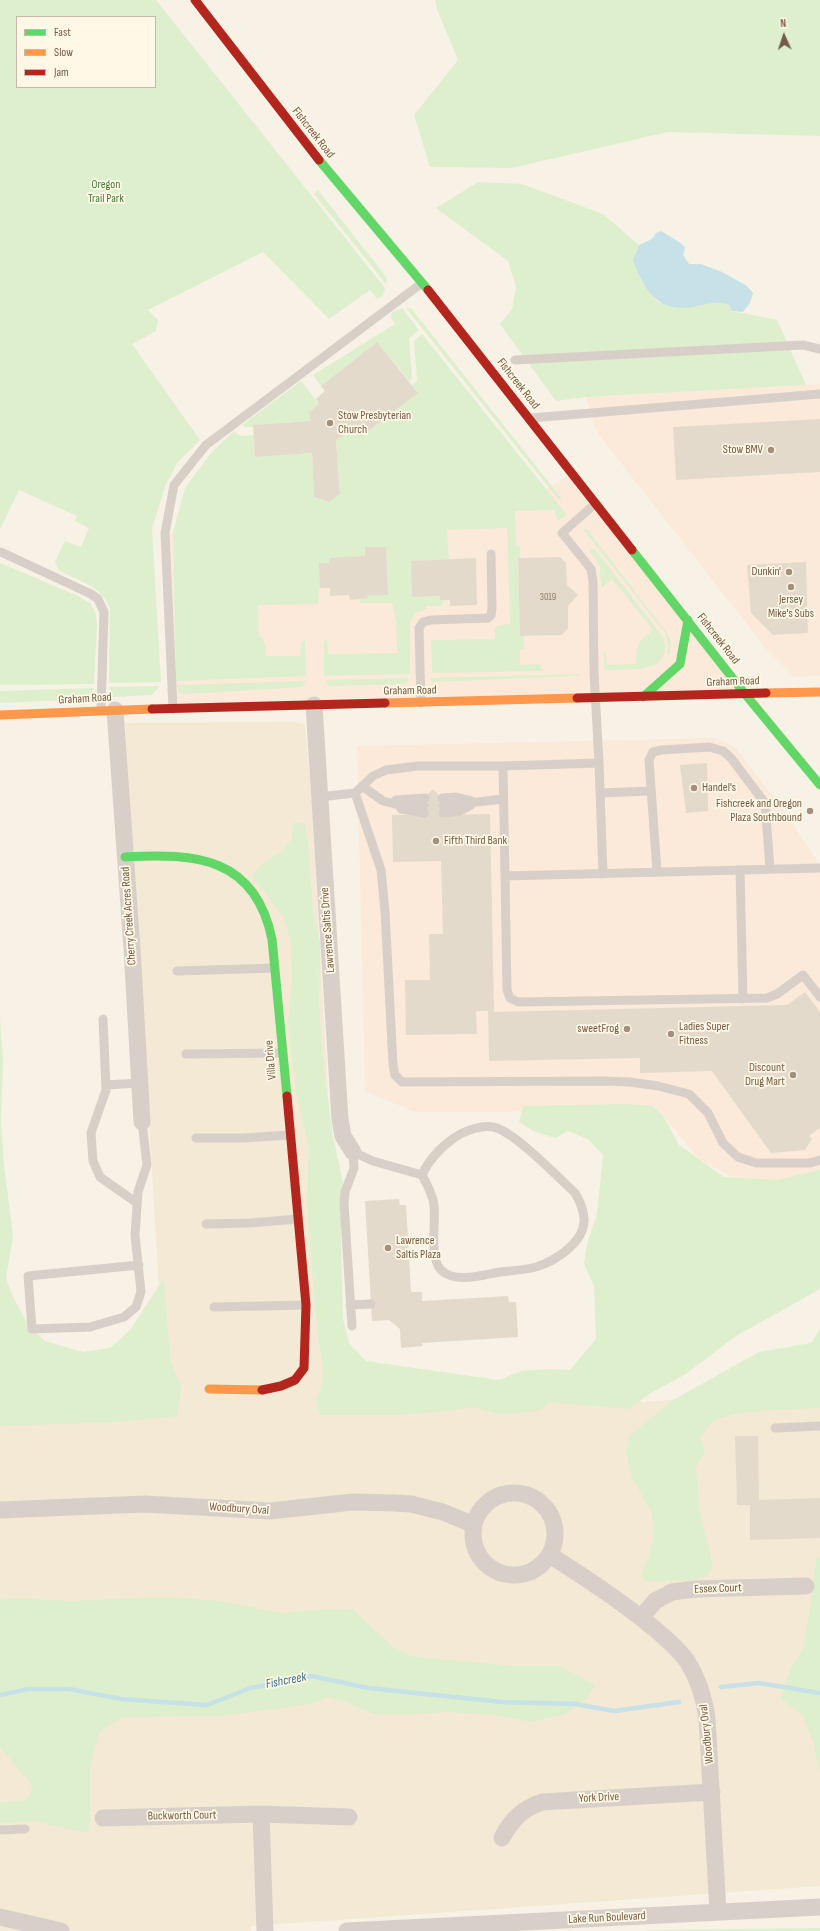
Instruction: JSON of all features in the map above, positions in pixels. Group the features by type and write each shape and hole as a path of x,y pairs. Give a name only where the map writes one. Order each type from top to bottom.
{"main road":[{"name":"Fishcreek Road","path":"195,0 320,161 422,283 745,694 820,785"},
{"path":"643,697 680,664 688,620"},
{"name":"Graham Road","path":"0,715 108,710 595,699 820,692"},
{"name":"Villa Drive","path":"125,857 170,854 185,855 200,858 225,868 242,880 252,892 265,916 275,968 306,1305 304,1368 295,1380 281,1386 265,1390 209,1389"}],"street":[{"name":"Lawrence Saltis Drive","path":"314,705 340,1119 343,1136 353,1152"},
{"name":"Cherry Creek Acres Road","path":"108,710 125,857 142,1122"},
{"path":"514,1492 528,1494 541,1502 551,1517 555,1538 550,1555 541,1566 533,1571 515,1575 497,1572 484,1564 479,1557 472,1539 474,1524 476,1517 487,1502 495,1497 514,1492"},
{"name":"Woodbury Oval","path":"0,1510 145,1504 270,1511 353,1502 395,1503 411,1504 443,1512 474,1524"},
{"name":"Woodbury Oval","path":"550,1555 609,1594 641,1618 679,1652 696,1678 705,1702 708,1718 718,1912"},
{"name":"Essex Court","path":"641,1618 654,1601 672,1592 696,1589 806,1586"},
{"name":"York Drive","path":"502,1838 514,1818 524,1810 542,1802 712,1792"},
{"path":"261,1814 265,1931"},
{"name":"Buckworth Court","path":"103,1818 261,1814 349,1817"},
{"name":"Lake Run Boulevard","path":"347,1931 820,1907"},
{"path":"0,1917 62,1931"}],"lane":[{"path":"173,709 165,533 174,485 206,445 422,283"},
{"path":"515,360 803,345 820,350"},
{"path":"529,418 820,394"},
{"path":"596,503 562,533 591,569 593,581 595,699 601,793 603,874"},
{"path":"1,552 84,590 98,599 104,612 108,710"},
{"path":"421,703 419,628 423,622 430,620 488,618 491,615 491,554"},
{"path":"657,872 649,760 654,752 662,750 709,747 723,751 730,758 764,803 770,869"},
{"path":"319,797 355,793 372,776 386,770 418,766 502,766 599,763"},
{"path":"502,766 507,990 510,998 518,1002 767,998 803,975 820,997"},
{"path":"362,786 383,801 404,811 424,806 383,801"},
{"path":"601,793 651,791"},
{"path":"355,793 381,870 385,911 393,1065 395,1075 402,1082 604,1081 630,1082 658,1086 689,1094 708,1113 723,1143 738,1157 756,1163 810,1163 820,1160"},
{"path":"442,806 458,806 503,799"},
{"path":"504,876 820,868"},
{"path":"740,870 743,999"},
{"path":"177,971 275,968"},
{"path":"103,1019 106,1090 91,1133 93,1161 100,1176 138,1203"},
{"path":"186,1054 283,1053"},
{"path":"106,1086 140,1083"},
{"path":"138,1266 28,1276 32,1329 90,1327 124,1317 136,1307 141,1292 135,1234 138,1192 147,1165 142,1122"},
{"path":"352,1326 344,1203 345,1192 354,1168 353,1152 373,1161 422,1175 428,1186 434,1204 435,1260 441,1270 450,1276 466,1278 536,1267 568,1249 581,1234 584,1220 582,1205 575,1193 510,1135 496,1128 479,1127 458,1135 427,1162 422,1175"},
{"path":"196,1138 243,1138 290,1135"},
{"path":"206,1224 249,1223 298,1219"},
{"path":"350,1305 371,1304"},
{"path":"214,1307 306,1305"},
{"path":"775,1428 820,1426"},
{"path":"0,1830 25,1829"}],"shaded area":[{"path":"820,384 820,676 794,677 767,650 596,431 586,397"},
{"path":"572,473 745,694 173,709 165,533 493,522"},
{"path":"295,722 305,725 311,789 345,1397 637,1384 641,1402 820,1390 820,1557 817,1557 820,1586 820,1886 251,1926 251,1931 0,1931 0,1411 166,1404 125,723"},
{"path":"714,738 736,748 779,804 820,865 820,1182 782,1187 730,1176 699,1159 659,1111 415,1112 365,1091 357,746"}],"green space":[{"name":"Oregon Trail Park","path":"0,0 156,0 385,288 383,296 377,299 370,290 329,319 263,252 148,310 158,320 156,331 132,344 200,440 177,463 165,486 152,529 161,682 109,683 110,609 107,602 97,590 58,569 55,562 65,541 81,547 89,528 75,521 77,516 19,490 0,529"},
{"path":"435,0 820,0 820,136 668,132 512,168 430,167 414,115 458,60 437,9"},
{"path":"478,182 522,184 603,214 639,245 635,253 641,280 658,302 682,308 715,301 729,305 732,311 777,320 806,385 586,397 556,401 500,324 512,309 516,287 508,261 436,208"},
{"path":"318,190 387,278 386,284 314,194"},
{"path":"402,308 419,330 409,338 412,378 409,381 377,342 321,386 313,375 395,324 391,318 392,312"},
{"path":"406,308 411,308 562,499 558,499"},
{"path":"422,334 567,515 557,521 555,510 515,511 516,544 520,546 520,558 518,558 520,636 524,636 524,648 520,650 520,665 540,664 542,671 432,673 431,640 495,639 495,628 501,625 510,624 507,528 447,530 449,559 411,561 412,597 440,596 440,600 444,600 442,606 426,606 426,609 416,613 410,621 410,674 324,676 324,641 327,640 328,654 397,653 396,620 392,603 360,603 361,598 367,598 367,595 388,595 386,547 365,547 365,556 330,558 329,563 319,563 320,584 318,604 258,605 259,637 262,637 265,645 266,656 300,656 301,642 305,640 306,676 176,681 173,532 185,488 211,453 234,431 240,436 254,435 255,457 312,453 314,497 329,502 340,494 336,441 353,427 361,437 418,393 412,385 417,381 414,341"},
{"path":"301,381 319,404 309,412 310,421 253,425 253,427 245,427 242,425"},
{"path":"583,529 587,529 667,633 671,641 669,656 667,654 668,643 665,633"},
{"path":"594,548 663,637 665,649 662,658 656,664 636,669 604,670 605,651 607,665 636,664 637,648 639,644 653,630 612,579 601,588 600,567 590,551"},
{"path":"0,563 76,595 90,603 95,612 97,624 94,684 0,685"},
{"path":"580,674 578,676 432,682 430,678"},
{"path":"409,678 406,684 329,686 326,680"},
{"path":"306,681 302,687 183,694 178,692 177,685"},
{"path":"160,686 152,695 112,697 109,687"},
{"path":"94,688 88,699 0,703 0,691"},
{"path":"294,822 304,824 308,841 313,913 320,941 319,1003 324,1071 333,1136 343,1182 341,1238 343,1319 349,1343 366,1361 499,1380 521,1371 550,1369 570,1370 596,1339 594,1286 584,1264 587,1244 597,1214 603,1155 588,1139 568,1131 555,1138 533,1131 519,1122 523,1106 625,1104 653,1106 664,1117 679,1145 724,1177 777,1180 820,1170 820,1289 736,1336 686,1374 649,1394 629,1409 548,1402 544,1408 532,1412 498,1414 473,1407 448,1411 398,1415 320,1415 316,1403 322,1383 323,1371 315,1310 307,1203 309,1148 297,1097 288,1023 292,982 291,941 283,917 252,876 264,862 282,852 292,838"},
{"path":"0,1017 3,1060 1,1121 4,1164 13,1236 6,1278 12,1295 26,1321 45,1341 83,1352 110,1348 130,1330 164,1278 170,1359 181,1387 177,1416 118,1422 0,1426"},
{"path":"820,1329 820,1408 763,1411 731,1415 710,1424 701,1437 705,1451 696,1468 699,1508 713,1566 708,1576 695,1580 646,1581 641,1577 649,1555 654,1534 651,1511 632,1478 626,1450 630,1435 673,1400 759,1352 811,1343"},
{"path":"817,1557 820,1557 820,1773 814,1744 803,1715 781,1699 790,1670 804,1646"},
{"path":"166,1597 220,1601 281,1613 329,1609 353,1610 393,1647 414,1657 516,1666 560,1666 595,1685 588,1697 565,1714 532,1722 495,1715 447,1712 404,1715 373,1714 348,1703 329,1697 311,1704 221,1716 122,1717 99,1733 90,1767 90,1820 88,1833 33,1821 0,1823 0,1802 21,1801 28,1798 33,1786 0,1747 0,1600 14,1598 70,1601"},
{"path":"820,1928 820,1931 644,1931 658,1930"}],"water":[{"path":"661,231 682,244 685,248 683,255 689,264 701,264 722,272 747,286 753,293 750,303 743,312 732,311 729,305 718,303 680,308 670,306 654,297 647,289 633,260 639,245 652,239 656,233"}],"building":[{"name":"Stow Presbyterian Church","path":"377,342 418,393 361,437 353,427 336,441 340,494 329,502 314,497 312,453 255,457 253,425 310,421 309,412 319,404 316,399 325,391 321,386"},
{"path":"820,419 820,472 676,480 673,427"},
{"path":"365,547 386,547 388,595 367,595 368,598 350,600 349,595 330,596 330,588 320,588 319,563 329,563 329,558 365,556"},
{"path":"560,557 566,563 567,585 578,595 568,606 568,628 562,635 520,636 518,558"},
{"path":"476,558 477,605 450,606 450,600 440,600 440,596 412,597 411,561"},
{"path":"806,562 808,633 773,635 751,613 747,565"},
{"name":"Handel's","path":"707,763 708,811 686,813 680,765"},
{"path":"433,789 442,799 443,815 490,814 494,1012 787,1005 805,992 820,1012 820,1128 809,1136 812,1139 805,1150 771,1153 712,1071 640,1073 640,1058 489,1061 488,1011 476,1011 477,1034 406,1035 405,980 430,980 429,934 443,934 441,861 393,862 392,815 424,815 423,799"},
{"name":"Lawrence Saltis Plaza","path":"399,1199 400,1205 406,1205 411,1292 422,1292 422,1301 508,1296 509,1302 516,1302 518,1337 422,1343 423,1346 401,1348 400,1329 389,1320 372,1321 365,1201"},
{"path":"735,1436 758,1436 759,1500 820,1498 820,1538 750,1540 750,1505 737,1505"}],"waterway":[{"name":"Fishcreek","path":"0,1695 28,1689 69,1689 121,1699 207,1705 251,1688 312,1676 368,1688 502,1702 575,1704 614,1711 679,1702"},
{"path":"721,1687 759,1683 820,1693"}],"traffic: fast":[{"path":"319,160 428,290"},
{"path":"632,550 745,694 820,785"},
{"path":"643,697 680,664 688,620"},
{"path":"125,857 176,857 198,860 219,866 237,876 252,891 264,912 272,939 287,1096"}],"traffic: slow":[{"path":"766,693 820,692"},
{"path":"385,703 577,698"},
{"path":"0,715 152,709"},
{"path":"209,1389 262,1390"}],"traffic: jam":[{"path":"195,0 319,160"},
{"path":"428,290 632,550"},
{"path":"577,698 766,693"},
{"path":"152,709 385,703"},
{"path":"262,1390 281,1386 295,1380 304,1368 306,1305 287,1096"}],"place":[{"name":"Stow Presbyterian Church","path":"330,423"},
{"name":"Stow BMV","path":"771,450"},
{"name":"Dunkin'","path":"789,572"},
{"name":"Jersey Mike's Subs","path":"791,587"},
{"name":"Handel's","path":"694,788"},
{"name":"Fishcreek and Oregon Plaza Southbound","path":"810,811"},
{"name":"Fifth Third Bank","path":"436,841"},
{"name":"sweetFrog","path":"627,1029"},
{"name":"Ladies Super Fitness","path":"671,1034"},
{"name":"Discount Drug Mart","path":"793,1075"},
{"name":"Lawrence Saltis Plaza","path":"388,1248"}]}
